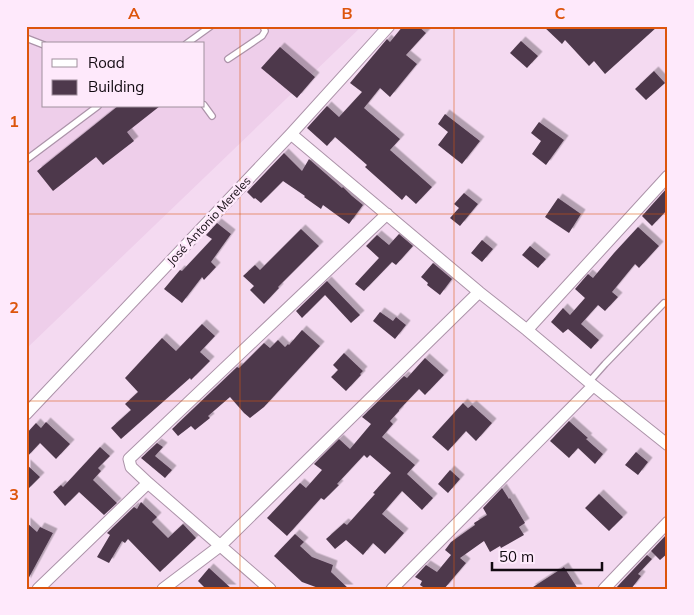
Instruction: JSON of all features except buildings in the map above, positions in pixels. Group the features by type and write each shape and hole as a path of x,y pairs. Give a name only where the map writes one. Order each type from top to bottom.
{"street":[{"name":"José Antonio Mereles","path":"26,414 291,134 389,26"},
{"path":"291,134 479,292 668,445"},
{"path":"527,330 668,176"},
{"path":"270,589 148,484 131,467 130,459 387,214"},
{"path":"163,589 220,546 479,292"},
{"path":"392,589 591,384"},
{"path":"38,589 148,484"},
{"path":"604,589 668,522"}],"lane":[{"path":"189,42 212,26"},
{"path":"228,58 262,36 265,31 263,26"},
{"path":"26,38 42,44"},
{"path":"205,106 212,116"},
{"path":"26,160 95,108"},
{"path":"591,384 605,364 664,303"}],"shaded area":[{"path":"26,26 362,26 26,349"}]}
